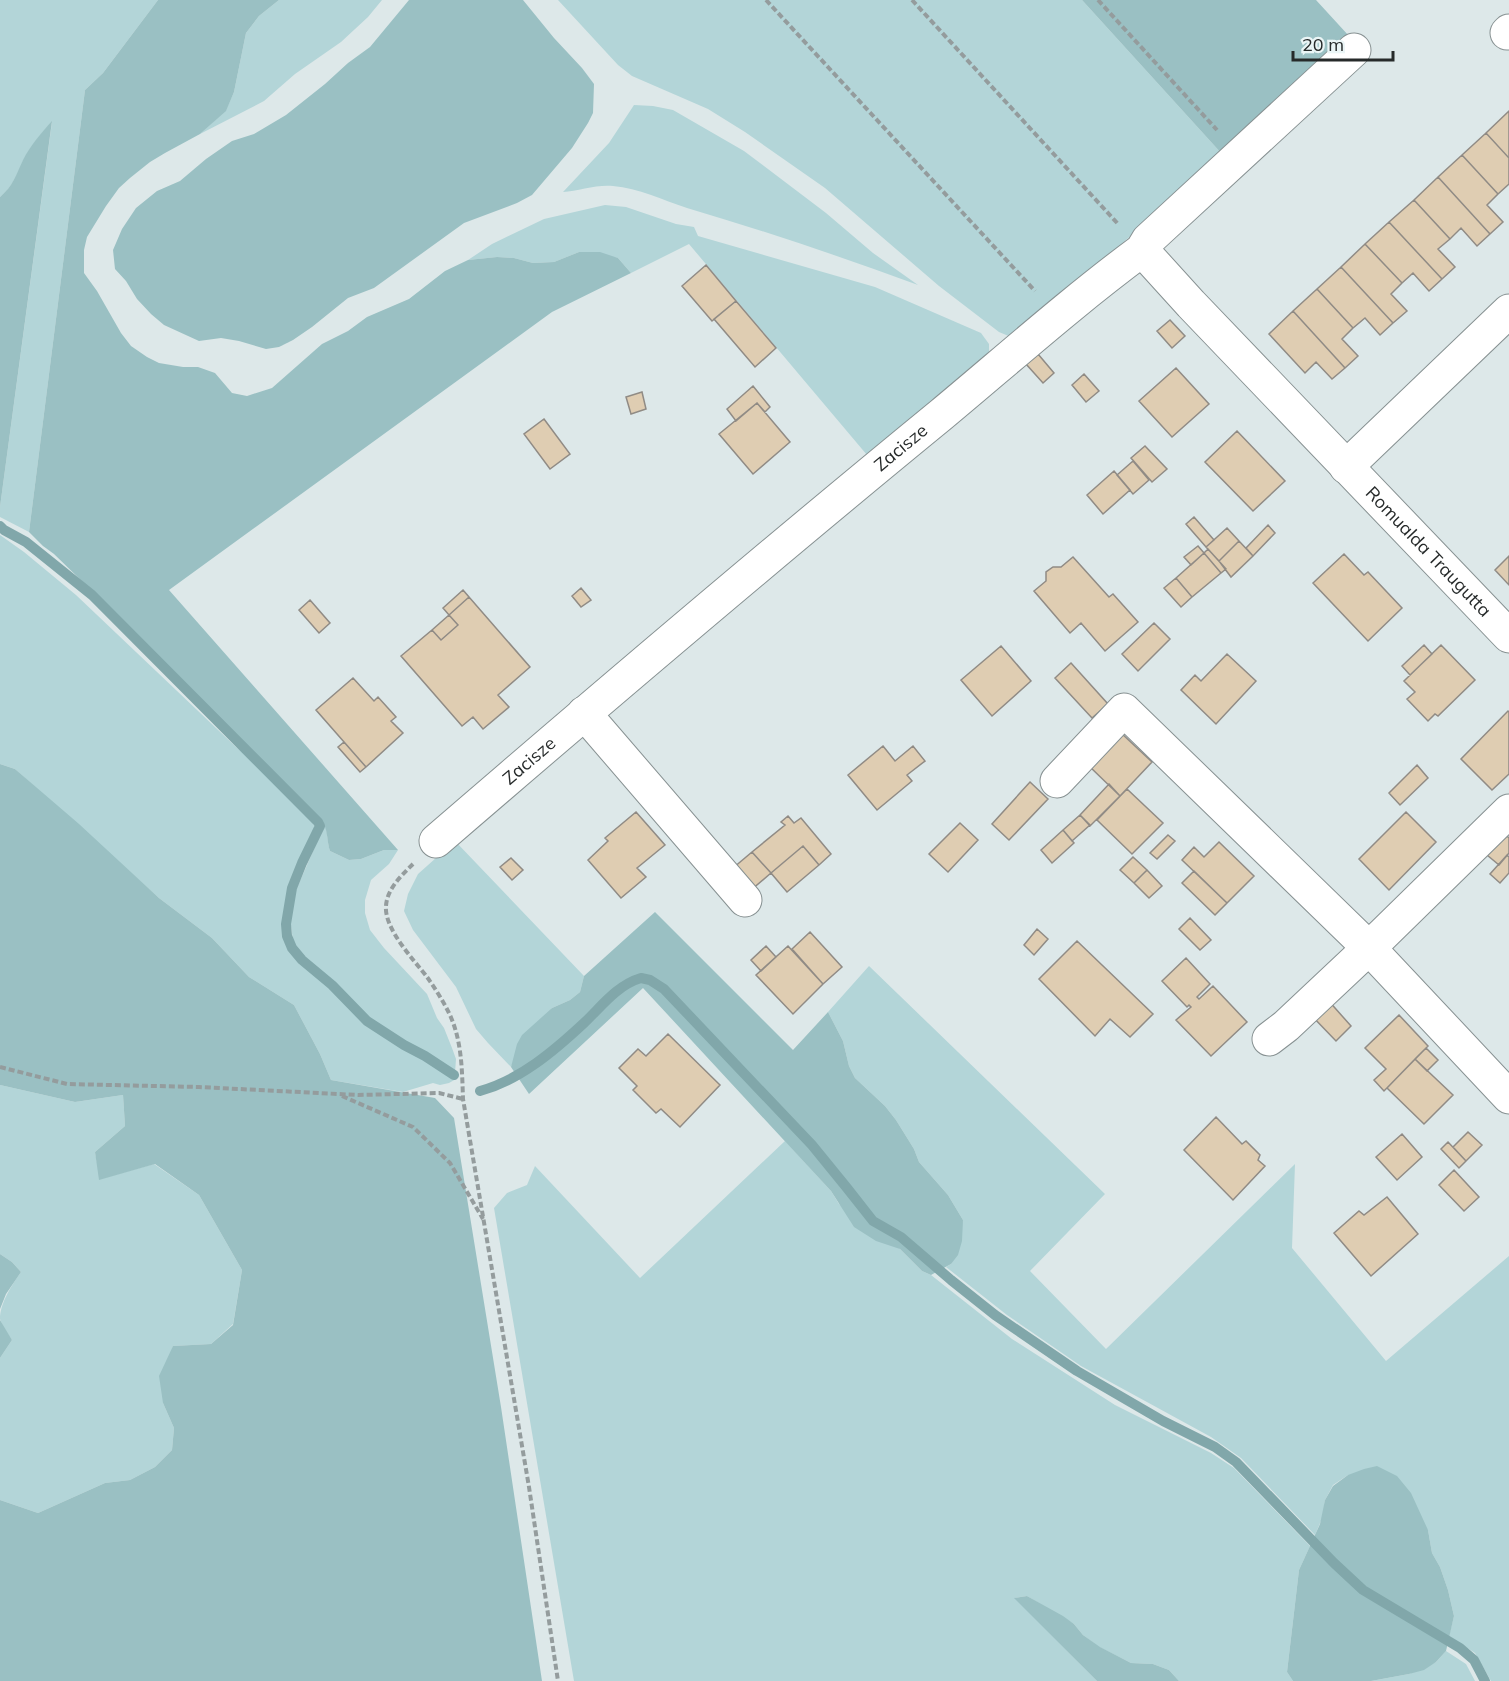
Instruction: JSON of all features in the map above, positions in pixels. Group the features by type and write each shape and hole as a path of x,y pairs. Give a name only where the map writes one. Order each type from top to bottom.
{"street":[{"name":"Zacisze","path":"436,841 797,533 1014,355 1072,304 1142,250 1148,240 1354,50"},
{"path":"1142,250 1346,467 1509,311"},
{"name":"Romualda Traugutta","path":"1346,467 1509,636"},
{"path":"1057,781 1124,710 1369,948 1509,1097"},
{"path":"584,713 745,900"},
{"path":"1269,1039 1286,1026 1369,948 1509,811"}],"path":[{"path":"766,0 1038,294"},
{"path":"912,0 1142,250"},
{"path":"1098,0 1240,155"},
{"path":"1119,225 1127,218"},
{"path":"436,841 402,874 392,888 385,909 390,925 429,979 449,1013 458,1037 463,1099 527,1476 558,1681"},
{"path":"0,1066 67,1084 199,1087 338,1095 439,1093 463,1099"},
{"path":"338,1095 413,1126 450,1163 484,1222"}],"shaded area":[{"path":"0,0 158,0 103,73 85,90 29,532 0,517 0,507 52,122 32,145 14,180 0,197"},
{"path":"158,0 279,0 259,16 246,33 234,92 226,111 200,134 150,162 130,178 119,188 87,237 84,250 84,273 121,333 131,346 147,357 159,363 198,367 215,373 232,393 247,396 272,388 322,344 348,331 367,317 409,299 445,271 468,260 497,257 514,258 533,263 554,262 579,252 600,252 618,258 631,273 552,312 169,590 398,850 384,850 361,859 349,860 330,851 324,824 90,589 29,532 85,90 103,73"},
{"path":"279,0 382,0 368,17 341,42 295,74 264,101 200,134 226,110 234,92 246,33 259,16"},
{"path":"409,0 523,0 594,84 593,113 572,148 532,195 464,223 374,288 348,298 312,327 279,347 266,349 221,338 199,341 164,325 137,299 115,269 113,250 122,229 136,208 157,191 180,181 232,141 254,134 286,115 370,47"},
{"path":"558,0 1082,0 1222,154 1031,325 1011,337 999,332 939,286 825,188 745,132 708,109 632,76 618,65"},
{"path":"1082,0 1316,0 1349,36 1222,154"},
{"path":"634,105 673,110 744,151 826,213 873,253 918,285 632,189 607,186 563,192 609,143"},
{"path":"52,121 0,507 0,197 11,184 32,145"},
{"path":"605,205 626,207 676,224 694,227 698,236 875,287 981,333 989,344 989,352 983,360 867,455 689,244 631,273 618,258 579,252 554,262 533,263 514,258 497,257 468,260 492,244 544,219"},
{"path":"0,535 76,595 236,747 277,782 311,819 315,827 298,862 286,900 283,922 284,938 290,951 365,1023 456,1079 449,1083 440,1085 433,1083 403,1092 331,1080 294,1005 249,977 212,938 159,898 15,769 0,764"},
{"path":"0,764 15,769 159,898 212,938 249,977 294,1005 331,1080 435,1098 454,1118 501,1407 542,1681 0,1681 0,1500 38,1513 105,1483 130,1480 155,1467 172,1450 174,1428 163,1403 159,1376 173,1346 211,1344 233,1325 242,1270 199,1195 155,1164 99,1180 95,1152 125,1126 123,1095 75,1102 0,1085"},
{"path":"325,824 330,851 349,860 361,859 384,850 398,850 389,864 371,880 365,900 365,913 370,930 427,994 456,1059 455,1073 369,1019 334,983 304,959 293,941 290,918 296,890"},
{"path":"455,841 584,976 580,992 570,1000 552,1008 515,1057 511,1067 476,1029 456,987 413,930 404,911 408,894 418,874"},
{"path":"655,912 793,1050 828,1012 843,1041 849,1066 855,1078 885,1106 896,1120 914,1149 919,1162 948,1195 963,1220 962,1241 958,1255 951,1264 931,1275 922,1271 900,1249 876,1241 854,1227 831,1191 643,988 529,1094 511,1067 517,1044 522,1035 552,1008 570,1000 580,992 584,976"},
{"path":"869,966 1105,1194 1030,1271 1106,1349 1295,1164 1292,1248 1386,1361 1509,1256 1509,1681 1491,1681 1475,1653 1449,1636 1454,1616 1440,1567 1432,1553 1428,1530 1348,1475 1333,1485 1325,1500 1323,1516 1315,1535 1241,1458 1211,1437 1081,1366 1007,1315 946,1267 951,1264 963,1220 948,1195 919,1162 914,1149 896,1120 885,1106 855,1078 849,1066 843,1041 828,1012"},
{"path":"0,1085 75,1102 123,1095 125,1126 95,1152 100,1179 154,1164 199,1195 242,1270 233,1324 211,1344 173,1346 163,1403 174,1428 172,1450 155,1467 130,1480 105,1483 38,1513 0,1500 0,1358 12,1340 0,1319 7,1294 21,1272 0,1254"},
{"path":"785,1141 831,1191 839,1204 900,1249 922,1271 931,1275 1012,1339 1115,1405 1211,1453 1234,1468 1310,1546 1299,1570 1287,1672 1293,1681 1179,1681 1169,1670 1153,1664 1131,1663 1099,1647 1083,1635 1074,1624 1027,1596 1015,1598 1097,1681 574,1681 494,1208 507,1193 527,1185 535,1166 640,1278"},
{"path":"0,1254 21,1272 6,1294 0,1309"},
{"path":"0,1320 12,1340 0,1358"},
{"path":"1377,1466 1397,1476 1411,1493 1428,1530 1432,1553 1440,1567 1454,1616 1446,1651 1424,1670 1409,1674 1371,1681 1293,1681 1287,1672 1299,1570 1320,1524 1325,1500 1333,1486 1348,1475"},
{"path":"1027,1596 1063,1616 1100,1647 1131,1663 1153,1664 1169,1670 1179,1681 1097,1681 1014,1598"},
{"path":"1446,1651 1466,1664 1475,1681 1371,1681 1409,1674 1436,1662"}],"building":[{"path":"1509,111 1509,158 1486,133"},
{"path":"1486,133 1509,158 1509,184 1498,194 1462,155"},
{"path":"1462,155 1498,194 1487,205 1503,222 1490,234 1438,177"},
{"path":"1438,177 1490,234 1477,246 1461,228 1450,239 1414,200"},
{"path":"1414,200 1450,239 1438,249 1455,267 1442,279 1389,222"},
{"path":"1389,222 1442,279 1429,291 1413,273 1402,283 1365,244"},
{"path":"1365,244 1402,283 1391,294 1407,311 1393,323 1341,267"},
{"path":"706,265 736,301 712,321 682,286"},
{"path":"1341,267 1393,323 1380,335 1365,318 1353,328 1317,289"},
{"path":"1317,289 1353,328 1342,339 1358,356 1345,368 1293,311"},
{"path":"736,301 776,348 755,367 714,319"},
{"path":"1293,311 1345,368 1332,379 1316,362 1305,373 1269,334"},
{"path":"1170,320 1185,336 1172,348 1157,331"},
{"path":"1038,354 1054,373 1043,383 1026,364"},
{"path":"1176,368 1209,404 1172,437 1139,401"},
{"path":"1084,374 1099,391 1086,402 1072,385"},
{"path":"753,386 770,407 765,412 757,403 736,421 727,409"},
{"path":"642,392 646,409 631,414 626,397"},
{"path":"757,403 790,442 753,474 719,434"},
{"path":"544,419 570,454 550,469 524,434"},
{"path":"1237,431 1285,481 1253,511 1205,462"},
{"path":"1145,446 1167,469 1152,482 1131,458"},
{"path":"1133,461 1149,480 1133,494 1117,475"},
{"path":"1114,471 1130,490 1103,514 1087,495"},
{"path":"1194,517 1214,540 1206,547 1186,524"},
{"path":"1268,525 1275,533 1253,556 1246,548"},
{"path":"1227,528 1239,541 1219,561 1206,547"},
{"path":"1239,541 1253,556 1231,577 1219,561"},
{"path":"1198,546 1204,553 1191,565 1184,557"},
{"path":"1208,549 1226,569 1221,573 1204,553"},
{"path":"1204,553 1221,573 1192,597 1176,578"},
{"path":"1344,554 1364,575 1368,572 1402,608 1368,641 1313,583"},
{"path":"1509,556 1509,585 1495,570"},
{"path":"1073,557 1109,597 1113,594 1138,622 1105,651 1081,623 1070,633 1034,591 1046,581 1046,572 1053,567 1061,567"},
{"path":"1176,578 1192,597 1181,607 1164,588"},
{"path":"581,588 591,600 581,607 572,596"},
{"path":"463,590 469,597 449,615 443,608"},
{"path":"469,597 530,667 498,695 509,707 483,729 473,717 462,726 401,656 432,630 441,640 458,625 449,615"},
{"path":"310,600 330,623 319,633 299,610"},
{"path":"449,615 458,625 441,640 432,630"},
{"path":"1154,623 1170,639 1138,671 1122,654"},
{"path":"1424,645 1432,654 1410,675 1402,666"},
{"path":"1441,645 1475,680 1438,716 1435,714 1428,721 1407,699 1415,692 1404,681"},
{"path":"1001,646 1031,681 992,716 961,680"},
{"path":"1227,654 1256,681 1216,724 1181,690 1195,675 1201,681"},
{"path":"1071,663 1108,704 1092,718 1055,678"},
{"path":"353,678 374,701 378,697 396,717 391,721 403,733 366,767 316,710"},
{"path":"1508,711 1509,774 1492,790 1461,759"},
{"path":"1120,732 1152,762 1120,796 1088,765"},
{"path":"344,742 366,767 360,772 338,747"},
{"path":"883,746 895,761 913,746 925,761 907,775 912,781 877,810 848,775"},
{"path":"1417,765 1428,778 1400,805 1389,793"},
{"path":"1030,782 1048,799 1009,840 992,824"},
{"path":"1109,784 1120,796 1090,826 1080,815"},
{"path":"1127,789 1163,823 1132,854 1097,820"},
{"path":"636,812 665,845 637,868 646,877 621,898 588,860 608,841 605,838"},
{"path":"1406,812 1436,842 1389,890 1359,859"},
{"path":"1080,815 1090,825 1072,841 1063,830"},
{"path":"788,816 794,823 801,818 831,854 819,865 803,846 771,873 752,852 785,825 781,822"},
{"path":"960,823 978,840 948,872 929,854"},
{"path":"1063,830 1074,843 1052,863 1041,850"},
{"path":"1168,835 1175,841 1157,859 1150,853"},
{"path":"1506,835 1509,838 1509,853 1499,865 1487,855"},
{"path":"1219,842 1254,876 1227,903 1182,860 1194,847 1204,857"},
{"path":"803,846 819,865 787,892 771,873"},
{"path":"752,852 771,873 751,890 733,868"},
{"path":"1507,855 1509,873 1500,883 1490,874"},
{"path":"1133,857 1147,870 1134,883 1120,870"},
{"path":"511,858 523,870 512,880 500,867"},
{"path":"1147,870 1162,886 1149,898 1134,883"},
{"path":"1194,871 1227,903 1215,915 1182,883"},
{"path":"1190,918 1211,940 1200,950 1179,929"},
{"path":"1037,929 1048,939 1034,955 1024,945"},
{"path":"810,932 842,967 823,984 792,949"},
{"path":"1077,941 1153,1014 1130,1037 1110,1019 1095,1036 1039,979"},
{"path":"766,946 776,957 761,971 751,960"},
{"path":"788,946 823,984 793,1014 756,975"},
{"path":"1186,958 1210,984 1197,997 1199,999 1213,986 1247,1022 1211,1056 1176,1020 1191,1007 1189,1005 1187,1007 1162,981"},
{"path":"1327,999 1351,1026 1336,1041 1310,1014"},
{"path":"1399,1015 1428,1046 1384,1091 1374,1080 1386,1069 1365,1048"},
{"path":"668,1034 720,1085 680,1127 661,1109 656,1113 633,1090 637,1086 619,1068 638,1049 646,1056"},
{"path":"1426,1048 1438,1060 1427,1071 1415,1059"},
{"path":"1415,1059 1453,1095 1424,1124 1387,1088"},
{"path":"1216,1117 1242,1144 1246,1141 1260,1155 1258,1160 1265,1166 1233,1200 1184,1150"},
{"path":"1468,1132 1482,1145 1466,1161 1453,1147"},
{"path":"1402,1134 1422,1157 1397,1180 1376,1157"},
{"path":"1448,1142 1466,1161 1459,1168 1441,1149"},
{"path":"1454,1170 1479,1197 1464,1211 1439,1185"},
{"path":"1387,1197 1418,1234 1371,1276 1334,1233 1359,1211 1364,1215"}],"waterway":[{"path":"0,526 26,542 92,595 318,822 320,826 292,888 286,924 287,936 292,948 367,1021 454,1075"},
{"path":"480,1091 509,1080 536,1063 561,1044 624,986 641,978 650,980 664,989 812,1145 873,1221 901,1237 995,1315 1077,1371 1163,1421 1215,1447 1236,1462 1363,1590 1460,1648 1474,1660 1485,1681"}]}
